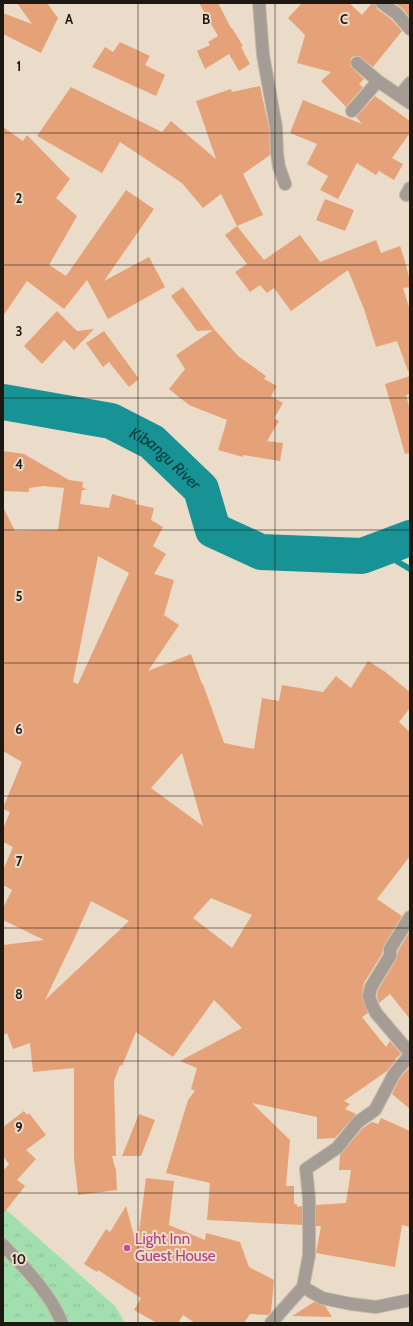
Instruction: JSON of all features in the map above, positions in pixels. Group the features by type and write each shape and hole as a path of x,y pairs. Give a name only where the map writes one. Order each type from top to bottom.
{"street":[{"path":"259,3 263,55 276,127 277,153 285,184"},
{"path":"382,3 397,14 410,29"},
{"path":"357,63 378,81 410,103"},
{"path":"352,111 378,81"},
{"path":"400,95 410,83"},
{"path":"271,1323 303,1287 309,1255 309,1198 306,1170 337,1148 358,1122 376,1110 394,1074 409,1056 410,1053 376,1013 369,996 371,987 390,956 390,949 410,917"},
{"path":"3,1245 42,1290 56,1310 62,1323"},
{"path":"303,1287 322,1298 351,1304 376,1307 410,1300"}],"green space":[{"path":"3,1207 115,1306 125,1323 3,1323"}],"building":[{"path":"17,3 47,3 58,18 41,53 3,34 3,13 32,24"},
{"path":"199,3 218,3 231,28 243,46 241,47 250,64 239,71 229,54 205,69 197,51 210,45 208,42 218,36"},
{"path":"302,3 349,3 362,15 372,3 375,3 377,9 392,20 402,31 373,67 359,56 354,56 351,58 350,66 364,79 359,84 363,87 346,107 321,81 331,72 297,63 305,35 288,18"},
{"path":"395,3 410,3 410,18 403,9"},
{"path":"120,42 150,56 145,65 165,75 156,96 92,67 105,47 113,52"},
{"path":"260,86 269,128 270,155 243,174 263,215 237,226 221,194 203,208 182,183 120,142 102,173 37,136 71,87 162,132 171,121 216,159 196,101 231,89 232,92"},
{"path":"375,96 410,121 410,133 392,158 403,164 394,180 379,171 376,175 357,163 338,199 320,190 328,176 307,164 317,144 290,133 303,100 362,124 356,117"},
{"path":"3,127 23,141 27,135 70,179 56,198 77,216 49,265 66,276 126,190 154,209 104,281 149,257 165,287 108,319 87,280 64,309 27,281 3,316"},
{"path":"325,199 354,210 345,231 316,220"},
{"path":"237,226 264,260 300,235 320,262 376,240 381,253 400,246 410,281 410,287 403,288 410,310 410,370 408,371 397,341 376,347 364,309 348,270 291,311 274,288 267,293 260,285 250,292 235,272 247,264 225,235"},
{"path":"183,287 214,329 238,356 266,376 264,379 277,386 271,396 283,403 274,418 279,421 267,441 283,443 280,461 243,455 243,457 218,450 227,420 189,405 169,389 185,369 176,355 213,330 197,331 171,296"},
{"path":"57,311 77,331 94,329 74,350 64,340 42,364 24,346"},
{"path":"104,331 139,379 129,387 109,362 103,367 86,343"},
{"path":"410,376 410,394 406,395 410,410 410,453 405,454 385,384"},
{"path":"3,451 24,454 69,480 83,482 82,487 87,490 82,490 80,504 109,508 112,494 137,501 135,504 154,508 151,520 163,527 153,546 166,554 154,574 174,580 164,615 179,625 148,671 191,654 224,743 254,749 262,698 279,701 282,685 323,692 336,676 351,688 368,661 384,671 410,692 410,708 399,722 410,732 410,856 377,899 402,916 384,945 382,954 364,983 362,995 368,1013 362,1017 386,1047 390,1041 401,1054 395,1059 396,1060 387,1071 344,1101 350,1104 345,1109 356,1114 335,1138 317,1139 317,1117 252,1103 290,1140 286,1186 294,1186 294,1204 297,1204 297,1207 302,1206 302,1225 207,1220 210,1183 166,1173 188,1100 195,1091 191,1089 197,1068 180,1061 242,1028 214,1000 173,1057 136,1032 114,1081 116,1156 112,1156 116,1171 117,1190 78,1195 74,1158 74,1068 33,1072 30,1043 13,1049 7,1033 3,1035 3,945 44,940 3,920 3,908 12,890 3,885 3,870 13,847 3,842 3,829 10,812 3,808 22,762 3,751 3,507 15,531 58,530 64,488 44,486 29,488 29,492 3,491","holes":["98,556 129,573 78,684 73,682","182,753 203,826 151,788","211,898 252,915 232,948 193,918","91,901 129,921 45,1000"]},
{"path":"410,931 410,1019 390,994 379,1003 377,996 378,990 396,960 398,951"},
{"path":"410,1067 410,1109 392,1094 400,1078"},
{"path":"24,1111 27,1115 29,1113 46,1135 26,1150 36,1159 17,1180 25,1186 3,1214 3,1169 4,1170 9,1164 3,1156 3,1127"},
{"path":"139,1114 155,1120 141,1156 122,1156"},
{"path":"381,1118 410,1131 410,1227 402,1225 395,1267 316,1253 321,1226 316,1226 316,1205 346,1203 351,1170 339,1170 340,1155 363,1128 372,1122 378,1124"},
{"path":"146,1178 174,1181 169,1225 205,1240 206,1233 240,1242 249,1267 274,1280 271,1312 268,1315 250,1314 244,1323 195,1323 183,1315 178,1323 157,1323 134,1310 141,1298 98,1270 97,1272 84,1264 106,1229 110,1232 126,1206 137,1247"},
{"path":"314,1302 325,1306 332,1317 292,1316"}],"waterway":[{"name":"Kibangu River","path":"3,402 111,421 152,442 201,489 213,530 261,552 362,556 410,538"},
{"path":"378,550 410,569"}],"place":[{"name":"Light Inn Guest House","path":"127,1248"}]}
